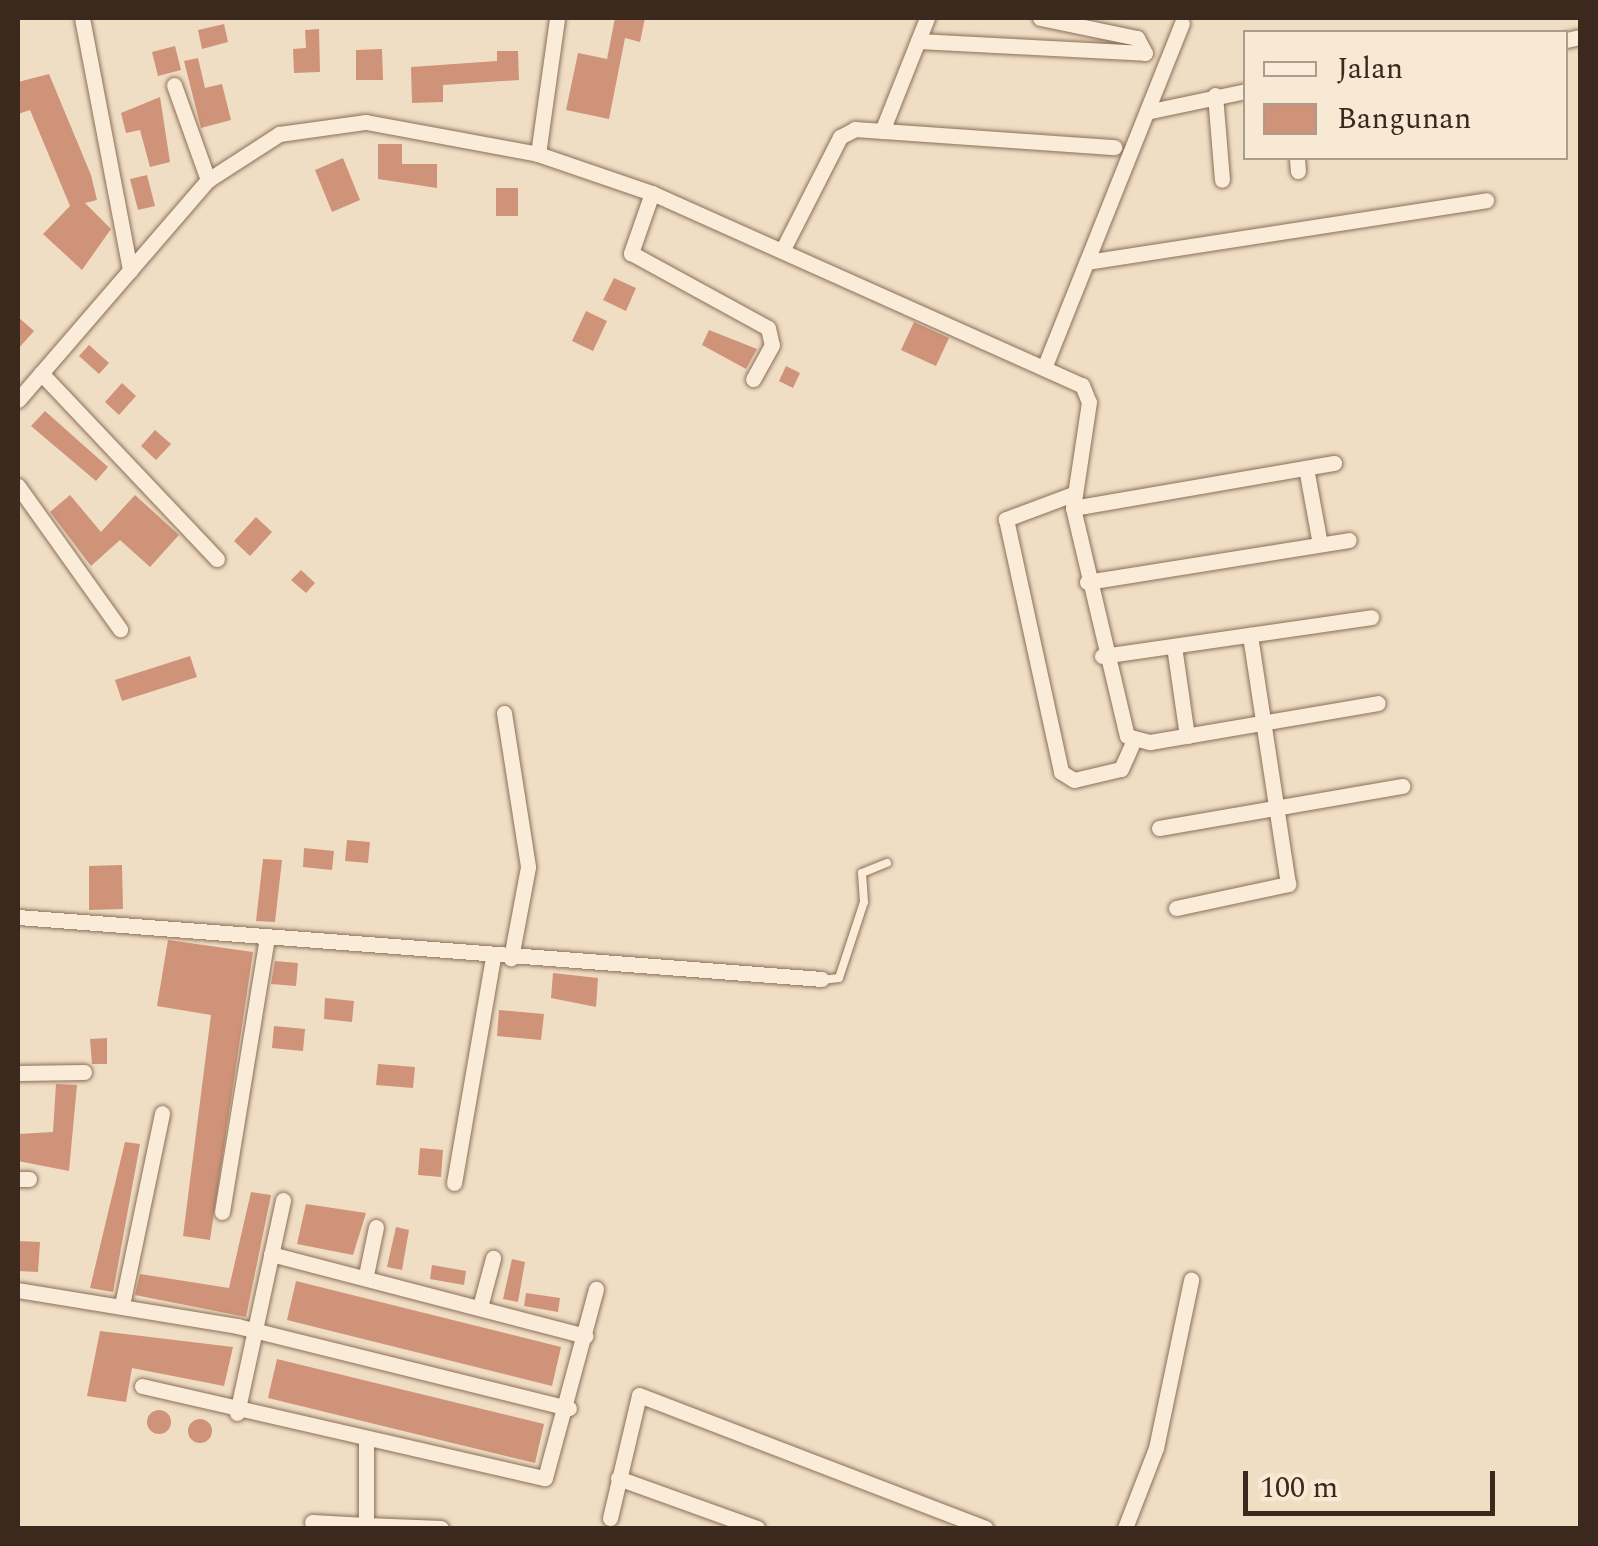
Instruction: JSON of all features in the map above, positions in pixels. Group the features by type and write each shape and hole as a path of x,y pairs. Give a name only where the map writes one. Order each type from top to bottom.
{"street":[{"path":"82,18 130,270"},
{"path":"538,154 556,18"},
{"path":"882,131 927,18"},
{"path":"918,40 1145,53 1137,38 1040,18"},
{"path":"1046,363 1151,111 1182,23"},
{"path":"174,85 208,180"},
{"path":"1151,111 1243,91"},
{"path":"1214,96 1222,180"},
{"path":"18,400 208,180 280,134 337,123 538,154 652,192 1046,363 1082,384 1089,402 1073,501 1120,729 1134,740 1187,736 1378,703"},
{"path":"783,249 840,137 882,131 1114,148"},
{"path":"652,192 631,254 768,328 772,345 753,379"},
{"path":"1087,262 1486,200"},
{"path":"42,374 217,559"},
{"path":"1134,740 1121,768 1074,780 1061,772 1006,519 1073,501 1334,463"},
{"path":"1306,468 1320,544"},
{"path":"18,486 120,629"},
{"path":"1087,582 1350,540"},
{"path":"1102,656 1370,617"},
{"path":"1176,908 1288,884 1250,634"},
{"path":"1174,646 1187,736"},
{"path":"504,713 528,867 511,958"},
{"path":"1159,828 1402,786"},
{"path":"18,917 494,958 822,980"},
{"path":"222,1212 267,938"},
{"path":"454,1183 494,958"},
{"path":"18,1073 84,1072"},
{"path":"122,1306 162,1112"},
{"path":"237,1412 283,1200"},
{"path":"366,1275 376,1227"},
{"path":"271,1254 366,1275 585,1336"},
{"path":"480,1307 493,1258"},
{"path":"1124,1528 1156,1448 1191,1280"},
{"path":"142,1386 237,1412 539,1479 550,1473 596,1289"},
{"path":"18,1290 253,1330 569,1408"},
{"path":"610,1518 634,1401 643,1396 985,1528"},
{"path":"366,1441 366,1525"},
{"path":"618,1478 757,1528"},
{"path":"312,1522 441,1528"}],"lane":[{"path":"822,980 840,978 864,902 862,874 887,862"}],"building":[{"path":"615,18 645,18 640,42 625,38 609,119 566,110 578,53 607,59"},
{"path":"224,24 228,42 202,49 198,30"},
{"path":"319,29 320,72 294,73 293,49 306,48 305,30"},
{"path":"175,46 181,70 158,76 152,52"},
{"path":"382,49 383,80 356,80 356,50"},
{"path":"497,51 518,51 519,80 443,85 443,102 412,103 411,67 497,61"},
{"path":"198,58 205,88 222,84 231,120 201,128 184,61"},
{"path":"49,74 91,175 97,200 85,203 111,229 82,270 43,234 70,206 30,110 18,114 18,82"},
{"path":"160,97 170,162 150,167 140,130 126,133 121,113"},
{"path":"378,144 402,144 402,164 437,164 437,188 378,179"},
{"path":"343,158 360,200 332,212 315,170"},
{"path":"147,175 155,206 138,210 130,179"},
{"path":"496,188 518,188 518,216 496,216"},
{"path":"614,278 636,288 626,311 603,300"},
{"path":"586,311 607,321 593,351 572,341"},
{"path":"18,317 34,331 18,349"},
{"path":"914,322 949,338 936,366 901,350"},
{"path":"709,330 757,349 746,369 702,345"},
{"path":"89,345 109,363 99,374 79,356"},
{"path":"786,366 800,373 793,388 779,381"},
{"path":"122,383 136,396 119,415 105,402"},
{"path":"45,411 108,467 96,481 31,426"},
{"path":"155,430 171,444 156,460 141,446"},
{"path":"70,495 101,532 135,495 179,535 150,567 120,540 91,566 50,512"},
{"path":"256,517 272,532 250,556 234,541"},
{"path":"301,570 315,583 306,593 291,580"},
{"path":"190,656 197,677 122,701 115,680"},
{"path":"347,840 370,842 368,863 345,861"},
{"path":"304,848 334,851 332,870 303,867"},
{"path":"263,859 282,860 275,922 256,921"},
{"path":"122,865 123,909 89,910 89,866"},
{"path":"168,940 253,952 210,1240 183,1236 211,1015 157,1006"},
{"path":"275,961 298,963 296,986 271,984"},
{"path":"553,973 598,978 596,1007 551,998"},
{"path":"325,998 354,1001 352,1022 324,1019"},
{"path":"499,1010 544,1014 541,1040 497,1036"},
{"path":"274,1026 305,1029 303,1051 272,1048"},
{"path":"107,1038 107,1064 92,1064 90,1039"},
{"path":"378,1064 415,1067 413,1088 376,1085"},
{"path":"56,1084 77,1085 69,1171 18,1161 18,1134 53,1132"},
{"path":"125,1142 140,1144 113,1292 90,1288"},
{"path":"420,1148 443,1150 441,1177 418,1175"},
{"path":"251,1192 271,1195 246,1317 135,1295 140,1274 229,1288"},
{"path":"306,1204 366,1213 353,1255 297,1244"},
{"path":"396,1227 409,1230 402,1270 387,1267"},
{"path":"18,1241 40,1242 38,1272 18,1271"},
{"path":"512,1259 525,1262 518,1302 503,1299"},
{"path":"432,1265 466,1271 464,1285 430,1279"},
{"path":"296,1281 561,1347 552,1386 287,1320"},
{"path":"526,1293 560,1298 558,1312 524,1306"},
{"path":"100,1331 233,1347 224,1386 132,1368 126,1402 87,1396"},
{"path":"277,1359 544,1424 535,1463 268,1398"},
{"path":"159,1410 168,1413 168,1431 159,1434 150,1431 147,1422 150,1413"},
{"path":"200,1419 209,1422 209,1440 200,1443 191,1440 188,1431 191,1422"}]}
